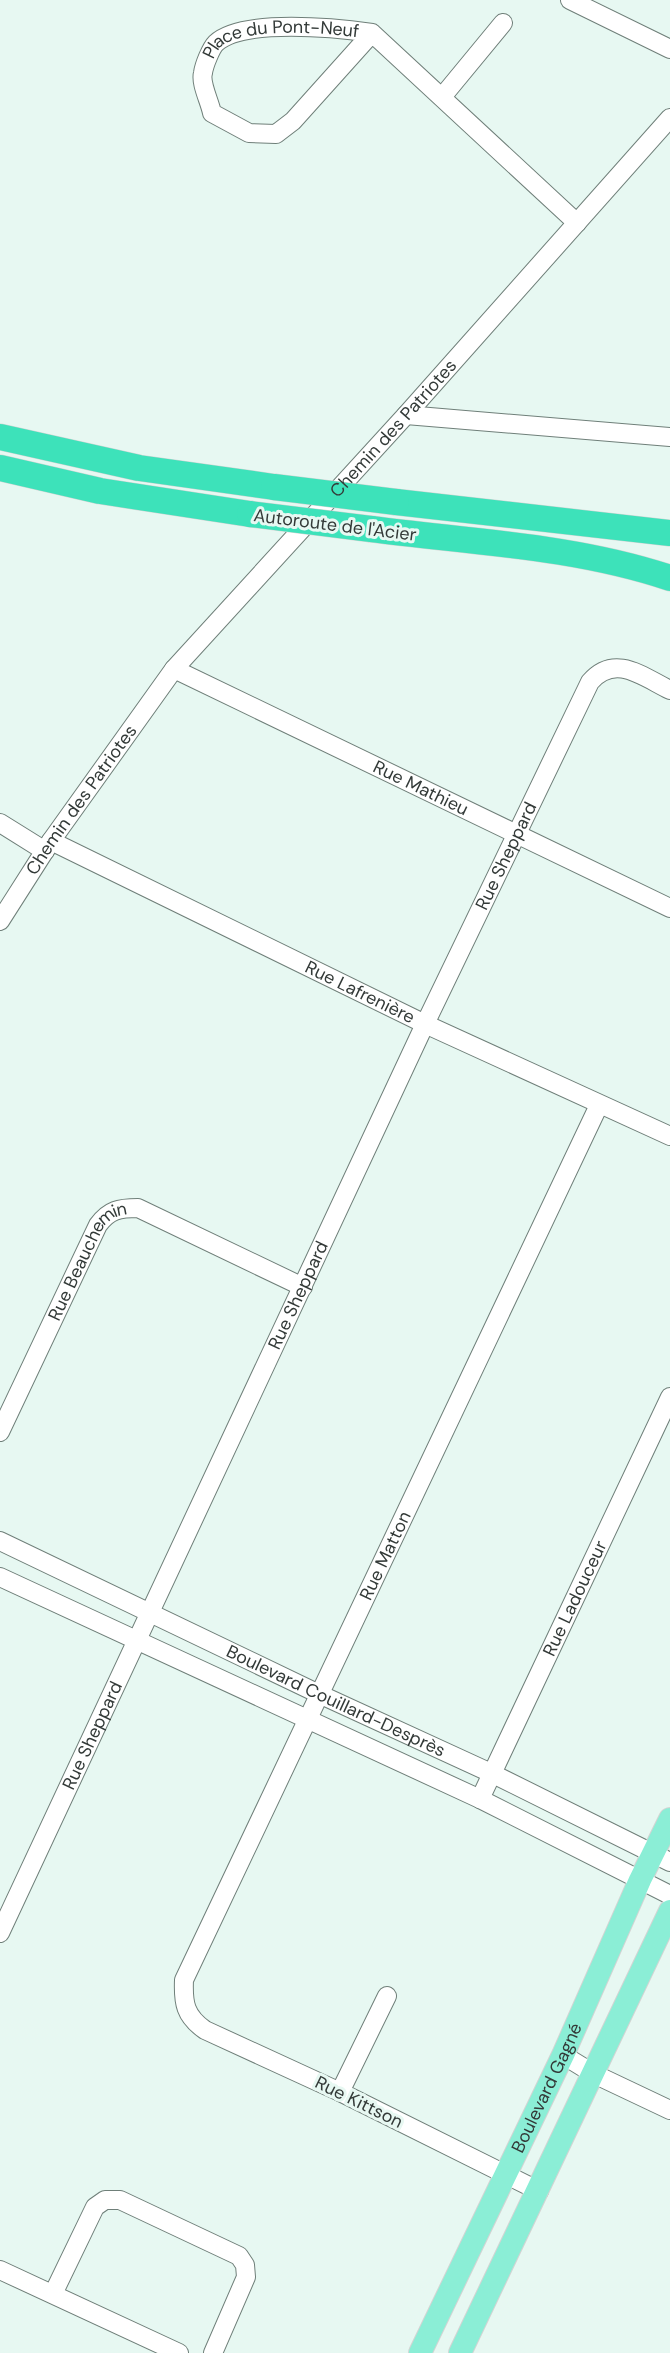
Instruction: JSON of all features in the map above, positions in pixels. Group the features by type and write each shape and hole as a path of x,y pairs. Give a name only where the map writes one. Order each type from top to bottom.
{"highway":[{"name":"Autoroute de l'Acier","path":"0,437 139,468 396,502 670,533"},
{"name":"Autoroute de l'Acier","path":"0,468 100,491 250,514 567,553 617,562 670,578"}],"main road":[{"name":"Boulevard Gagné","path":"424,2352 563,2055 640,1880 662,1858 670,1819"},
{"name":"Boulevard Gagné","path":"460,2353 539,2191 670,1911"}],"street":[{"path":"570,0 670,49"},
{"path":"442,98 503,23"},
{"name":"Place du Pont-Neuf","path":"372,33 293,121 276,134 249,133 212,113 202,74 216,44 233,35 281,26 339,28 372,33 577,223"},
{"name":"Chemin des Patriotes","path":"0,921 48,846 174,669 406,415 670,118"},
{"path":"406,415 670,437"},
{"name":"Rue Sheppard","path":"0,1933 425,1024 590,682 598,673 609,668 623,668 670,690"},
{"name":"Rue Mathieu","path":"174,669 516,836 670,908"},
{"name":"Rue Lafrenière","path":"0,823 425,1024 670,1136"},
{"name":"Rue Matton","path":"185,2009 184,1980 599,1105"},
{"name":"Rue Beauchemin","path":"0,1432 98,1225 106,1214 122,1208 138,1208 303,1287"},
{"name":"Rue Ladouceur","path":"480,1799 670,1397"},
{"name":"Boulevard Couillard-Desprès","path":"0,1541 319,1694 491,1773 662,1858"},
{"name":"Boulevard Couillard-Desprès","path":"0,1577 480,1799 670,1895"},
{"path":"340,2092 387,1996"},
{"name":"Rue Kittson","path":"185,2009 193,2022 205,2030 340,2092 539,2191"},
{"path":"563,2055 594,2074 670,2110"},
{"path":"53,2294 95,2207 105,2199 120,2200 239,2256 245,2265 246,2277 213,2353"},
{"path":"0,2270 179,2353"}]}
